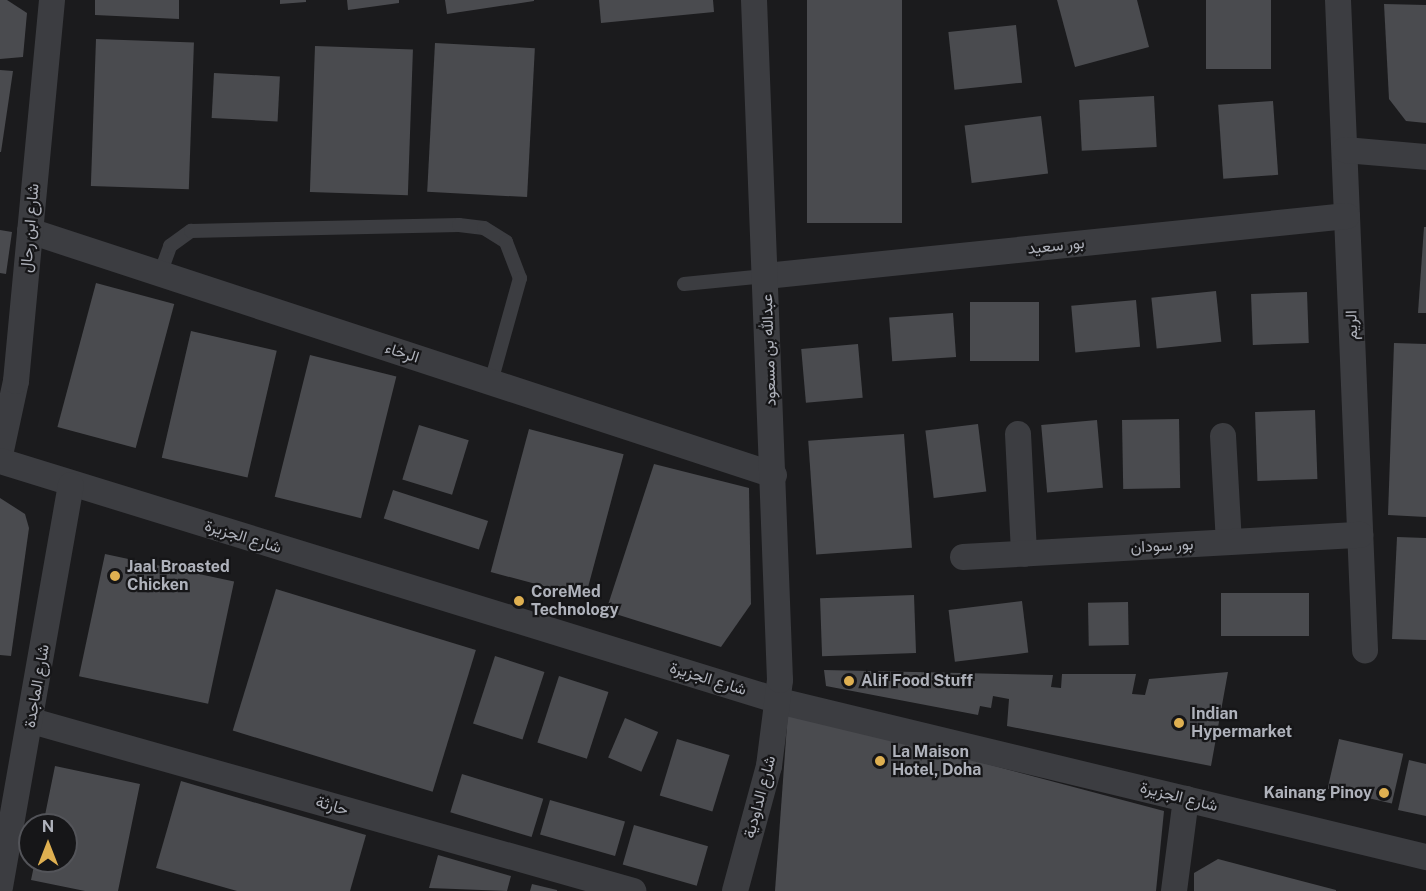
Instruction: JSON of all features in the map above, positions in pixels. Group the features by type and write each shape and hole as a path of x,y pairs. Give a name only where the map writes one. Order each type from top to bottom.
{"street":[{"name":"شارع ابن رحال","path":"0,455 13,404 52,0"},
{"name":"عبدالله بن مسعود","path":"754,0 774,475 779,701"},
{"name":"الريم","path":"1338,0 1365,650"},
{"path":"1345,150 1426,157"},
{"name":"بور سعيد","path":"766,276 1347,216"},
{"name":"الرخاء","path":"30,231 774,475"},
{"path":"1018,434 1024,554"},
{"path":"1223,436 1229,542"},
{"name":"شارع الجزيرة","path":"0,461 71,485 779,701 1426,857"},
{"name":"شارع الماجدة","path":"0,887 32,721 71,485"},
{"name":"بور سودان","path":"963,558 1360,535"},
{"name":"شارع الداودية","path":"735,891 769,766 779,701"},
{"name":"حارثة","path":"32,721 633,891"},
{"path":"1174,891 1186,799"}],"lane":[{"path":"160,274 170,246 192,231 459,225 484,228 510,248 520,278 491,382"},
{"path":"684,284 766,276"}],"building":[{"path":"0,0 7,0 27,13 23,57 0,59"},
{"path":"95,0 179,0 179,19 95,15"},
{"path":"280,0 306,0 306,2 280,4"},
{"path":"347,0 399,0 399,3 348,10"},
{"path":"445,0 534,0 534,1 447,14"},
{"path":"599,0 713,0 714,12 601,23"},
{"path":"807,0 902,0 902,223 807,223"},
{"path":"1057,0 1137,0 1149,47 1075,67"},
{"path":"1206,0 1271,0 1271,69 1206,69"},
{"path":"1384,4 1426,5 1426,123 1406,121 1389,99"},
{"path":"1016,25 1022,83 954,90 948,32"},
{"path":"96,39 194,42 189,189 91,186"},
{"path":"435,43 535,48 527,197 427,192"},
{"path":"315,46 413,49 408,195 310,192"},
{"path":"0,70 13,71 1,152 0,152"},
{"path":"214,73 280,76 278,121 212,118"},
{"path":"1154,96 1157,147 1082,151 1079,100"},
{"path":"1273,101 1278,175 1223,179 1218,105"},
{"path":"1041,116 1048,174 972,183 965,125"},
{"path":"1424,227 1426,227 1426,313 1418,313"},
{"path":"0,230 12,232 6,274 0,273"},
{"path":"96,283 174,304 136,448 57,427"},
{"path":"1216,291 1221,342 1157,349 1151,298"},
{"path":"1307,292 1309,343 1253,345 1251,294"},
{"path":"1136,300 1140,347 1075,352 1071,306"},
{"path":"970,302 1039,302 1039,361 970,361"},
{"path":"953,313 956,357 892,361 889,317"},
{"path":"191,331 277,351 248,477 162,458"},
{"path":"1394,343 1426,344 1426,517 1388,515"},
{"path":"858,344 863,398 806,403 801,349"},
{"path":"310,355 396,377 361,518 275,497"},
{"path":"1315,410 1317,479 1257,481 1255,412"},
{"path":"1179,419 1180,488 1123,489 1122,420"},
{"path":"1097,420 1103,488 1047,493 1041,425"},
{"path":"978,424 986,491 934,498 925,430"},
{"path":"419,425 469,440 452,495 402,480"},
{"path":"529,429 624,454 585,597 491,572"},
{"path":"904,434 912,548 816,554 808,441"},
{"path":"654,464 749,488 751,604 721,647 606,611"},
{"path":"393,490 488,521 479,549 384,519"},
{"path":"0,498 25,514 29,528 11,656 0,655"},
{"path":"1397,537 1426,538 1426,640 1392,639"},
{"path":"105,554 234,581 208,704 79,676"},
{"path":"276,589 476,650 433,792 233,731"},
{"path":"1221,593 1309,593 1309,636 1221,636"},
{"path":"914,595 916,653 822,656 820,598"},
{"path":"1022,601 1028,653 955,662 949,610"},
{"path":"1128,602 1129,645 1089,646 1088,603"},
{"path":"495,656 544,672 523,740 473,724"},
{"path":"824,670 1053,675 1051,687 1061,688 1062,674 1136,674 1132,694 1145,695 1149,679 1228,672 1211,766 1007,726 1009,699 993,696 991,708 980,706 978,715 826,686"},
{"path":"559,676 608,692 587,759 537,743"},
{"name":"La Maison Hotel, Doha","path":"788,711 1164,811 1156,891 775,891"},
{"path":"625,718 658,732 641,772 608,758"},
{"path":"677,739 730,755 712,812 660,795"},
{"path":"1339,739 1403,754 1392,804 1328,789"},
{"path":"1409,760 1426,764 1426,816 1398,810"},
{"path":"55,766 140,784 118,891 85,891 31,880 32,873 78,873 78,813 45,813"},
{"path":"462,774 543,799 532,837 450,812"},
{"path":"181,781 366,835 350,891 237,891 156,868"},
{"path":"550,800 625,821 615,856 540,835"},
{"path":"634,825 708,846 697,886 623,864"},
{"path":"438,855 511,876 507,891 429,888"},
{"path":"1218,859 1336,891 1194,891 1194,873"},
{"path":"532,884 557,890 557,891 530,891"}],"place":[{"name":"Jaal Broasted Chicken","path":"115,576"},
{"name":"CoreMed Technology","path":"519,601"},
{"name":"Alif Food Stuff","path":"849,681"},
{"name":"Indian Hypermarket","path":"1179,723"},
{"name":"La Maison Hotel, Doha","path":"880,761"},
{"name":"Kainang Pinoy","path":"1384,793"}]}
